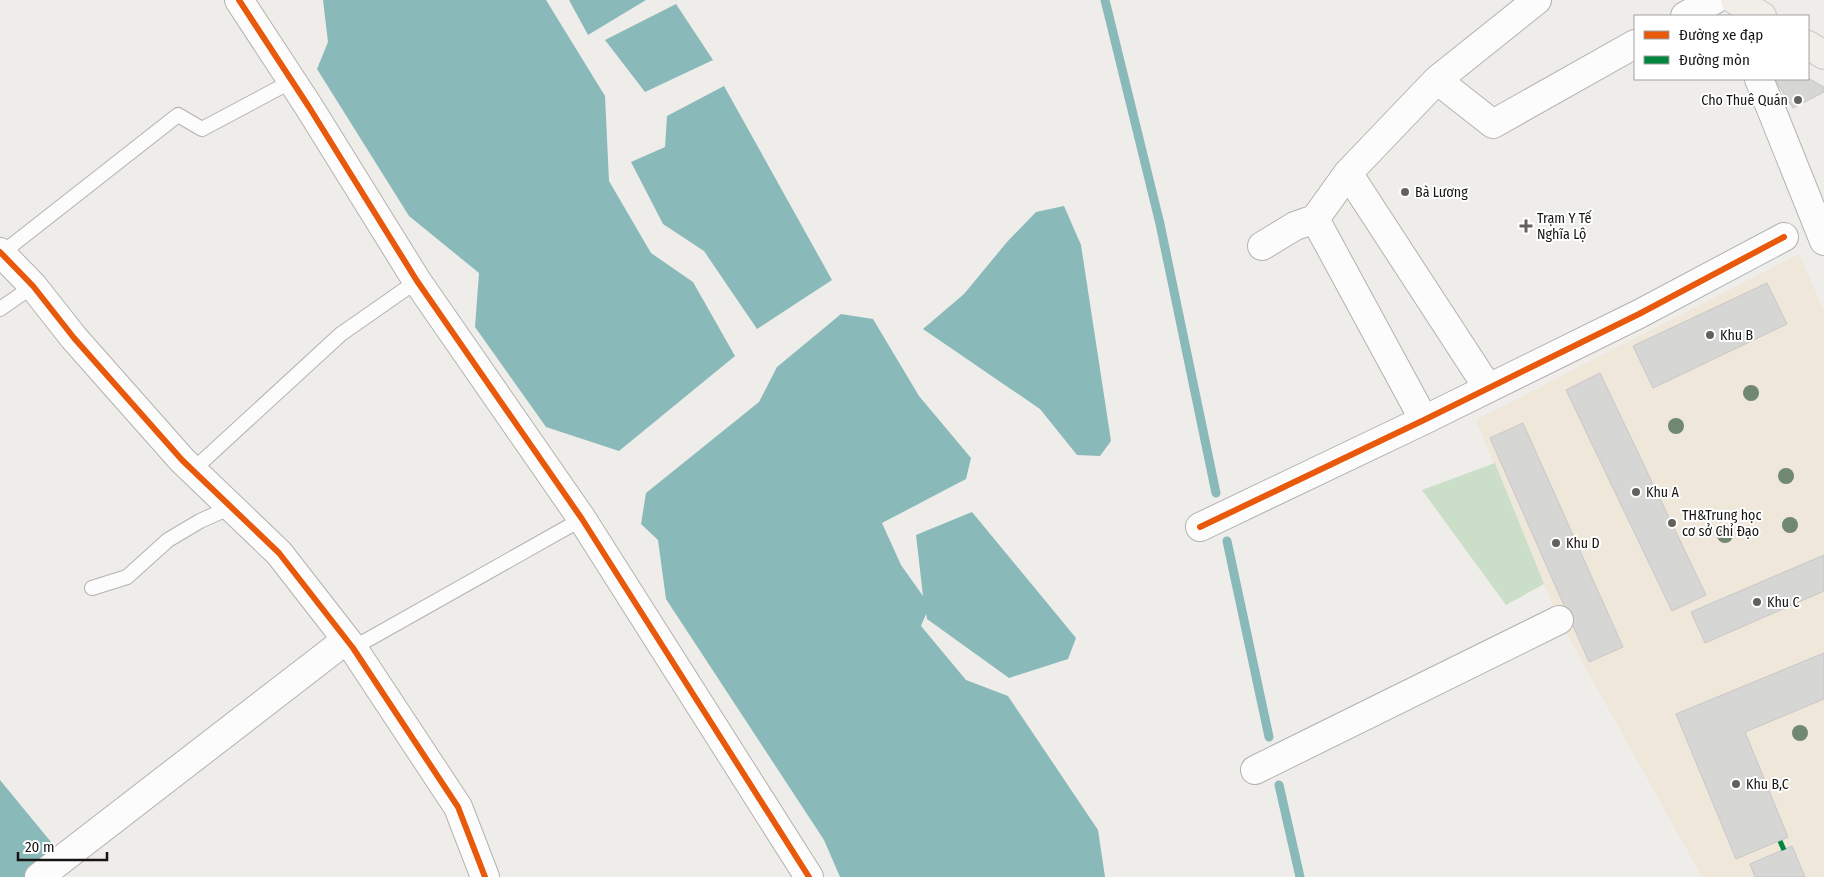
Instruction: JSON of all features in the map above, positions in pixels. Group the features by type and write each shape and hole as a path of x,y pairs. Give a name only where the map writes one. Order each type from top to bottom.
{"main road":[{"path":"1735,0 1760,15"},
{"path":"1809,46 1824,55"}],"street":[{"path":"240,0 417,281 582,519 809,877"},
{"path":"1262,246 1294,226 1315,218 1348,173 1437,80 1537,0"},
{"path":"1687,15 1714,0"},
{"path":"1728,0 1734,15"},
{"path":"1437,80 1494,124 1634,45"},
{"path":"1759,80 1824,241"},
{"path":"1348,173 1488,388"},
{"path":"1315,218 1424,420"},
{"path":"1200,527 1424,420 1639,314 1784,237"},
{"path":"1,252 33,286 74,338 193,470 279,553 350,644 458,807 485,877"},
{"path":"1256,770 1559,620"},
{"path":"39,877 350,644"}],"lane":[{"path":"1,252 178,115 202,129 292,81"},
{"path":"193,470 342,334 417,281"},
{"path":"0,310 33,286"},
{"path":"92,588 127,577 168,540 200,521 231,507"},
{"path":"350,644 582,519"}],"shaded area":[{"name":"TH&Trung học cơ sở Chỉ Đạo","path":"1799,254 1824,311 1824,877 1702,877 1559,620 1476,420"}],"green space":[{"path":"1495,463 1544,584 1506,605 1422,490"}],"water":[{"path":"323,0 546,0 605,96 609,181 651,253 693,282 735,356 619,451 546,427 475,327 479,273 409,216 317,69 328,42"},
{"path":"569,0 646,0 588,35"},
{"path":"676,4 713,60 645,92 605,40"},
{"path":"724,86 832,280 757,329 704,251 663,224 631,162 665,147 667,116"},
{"path":"1064,206 1081,245 1111,441 1100,456 1077,455 1040,409 923,329 964,294 1007,242 1036,212"},
{"path":"841,314 873,319 919,396 971,458 966,479 882,523 901,565 923,596 916,535 972,512 1076,638 1068,659 1009,678 927,619 926,614 921,626 966,680 1008,696 1098,830 1105,877 840,877 824,840 666,599 658,540 641,524 646,493 759,402 777,367"},
{"path":"0,780 65,859 43,877 0,877"}],"building":[{"name":"Cho Thuê Quán","path":"1809,79 1824,87 1824,92 1793,108 1775,80"},
{"name":"Khu B","path":"1767,283 1787,324 1653,388 1633,346"},
{"name":"Khu A","path":"1600,373 1706,595 1672,611 1566,390"},
{"name":"Khu D","path":"1523,423 1623,647 1589,662 1490,438"},
{"name":"Khu C","path":"1824,555 1824,591 1705,643 1691,612"},
{"name":"Khu B,C","path":"1824,653 1824,699 1745,732 1788,837 1736,859 1676,714"},
{"path":"1792,846 1805,877 1755,877 1750,864"}],"waterway":[{"path":"1105,0 1160,224 1216,493"},
{"path":"1227,541 1269,737"},
{"path":"1279,785 1300,877"}],"marked path":[{"path":"1780,841 1784,850"}],"cycle path":[{"path":"239,0 309,107 417,281 582,519 809,877"},
{"path":"1200,527 1424,420 1639,314 1784,237"},
{"path":"0,252 33,286 74,338 182,460 279,553 353,648 458,807 485,877"}],"place":[{"name":"Cho Thuê Quán","path":"1798,100"},
{"name":"Bà Lương","path":"1405,192"},
{"name":"Trạm Y Tế Nghĩa Lộ","path":"1526,226"},
{"name":"Khu B","path":"1710,335"},
{"name":"Khu A","path":"1636,492"},
{"name":"TH&Trung học cơ sở Chỉ Đạo","path":"1672,523"},
{"name":"Khu D","path":"1556,543"},
{"name":"Khu C","path":"1757,602"},
{"name":"Khu B,C","path":"1736,784"}]}
